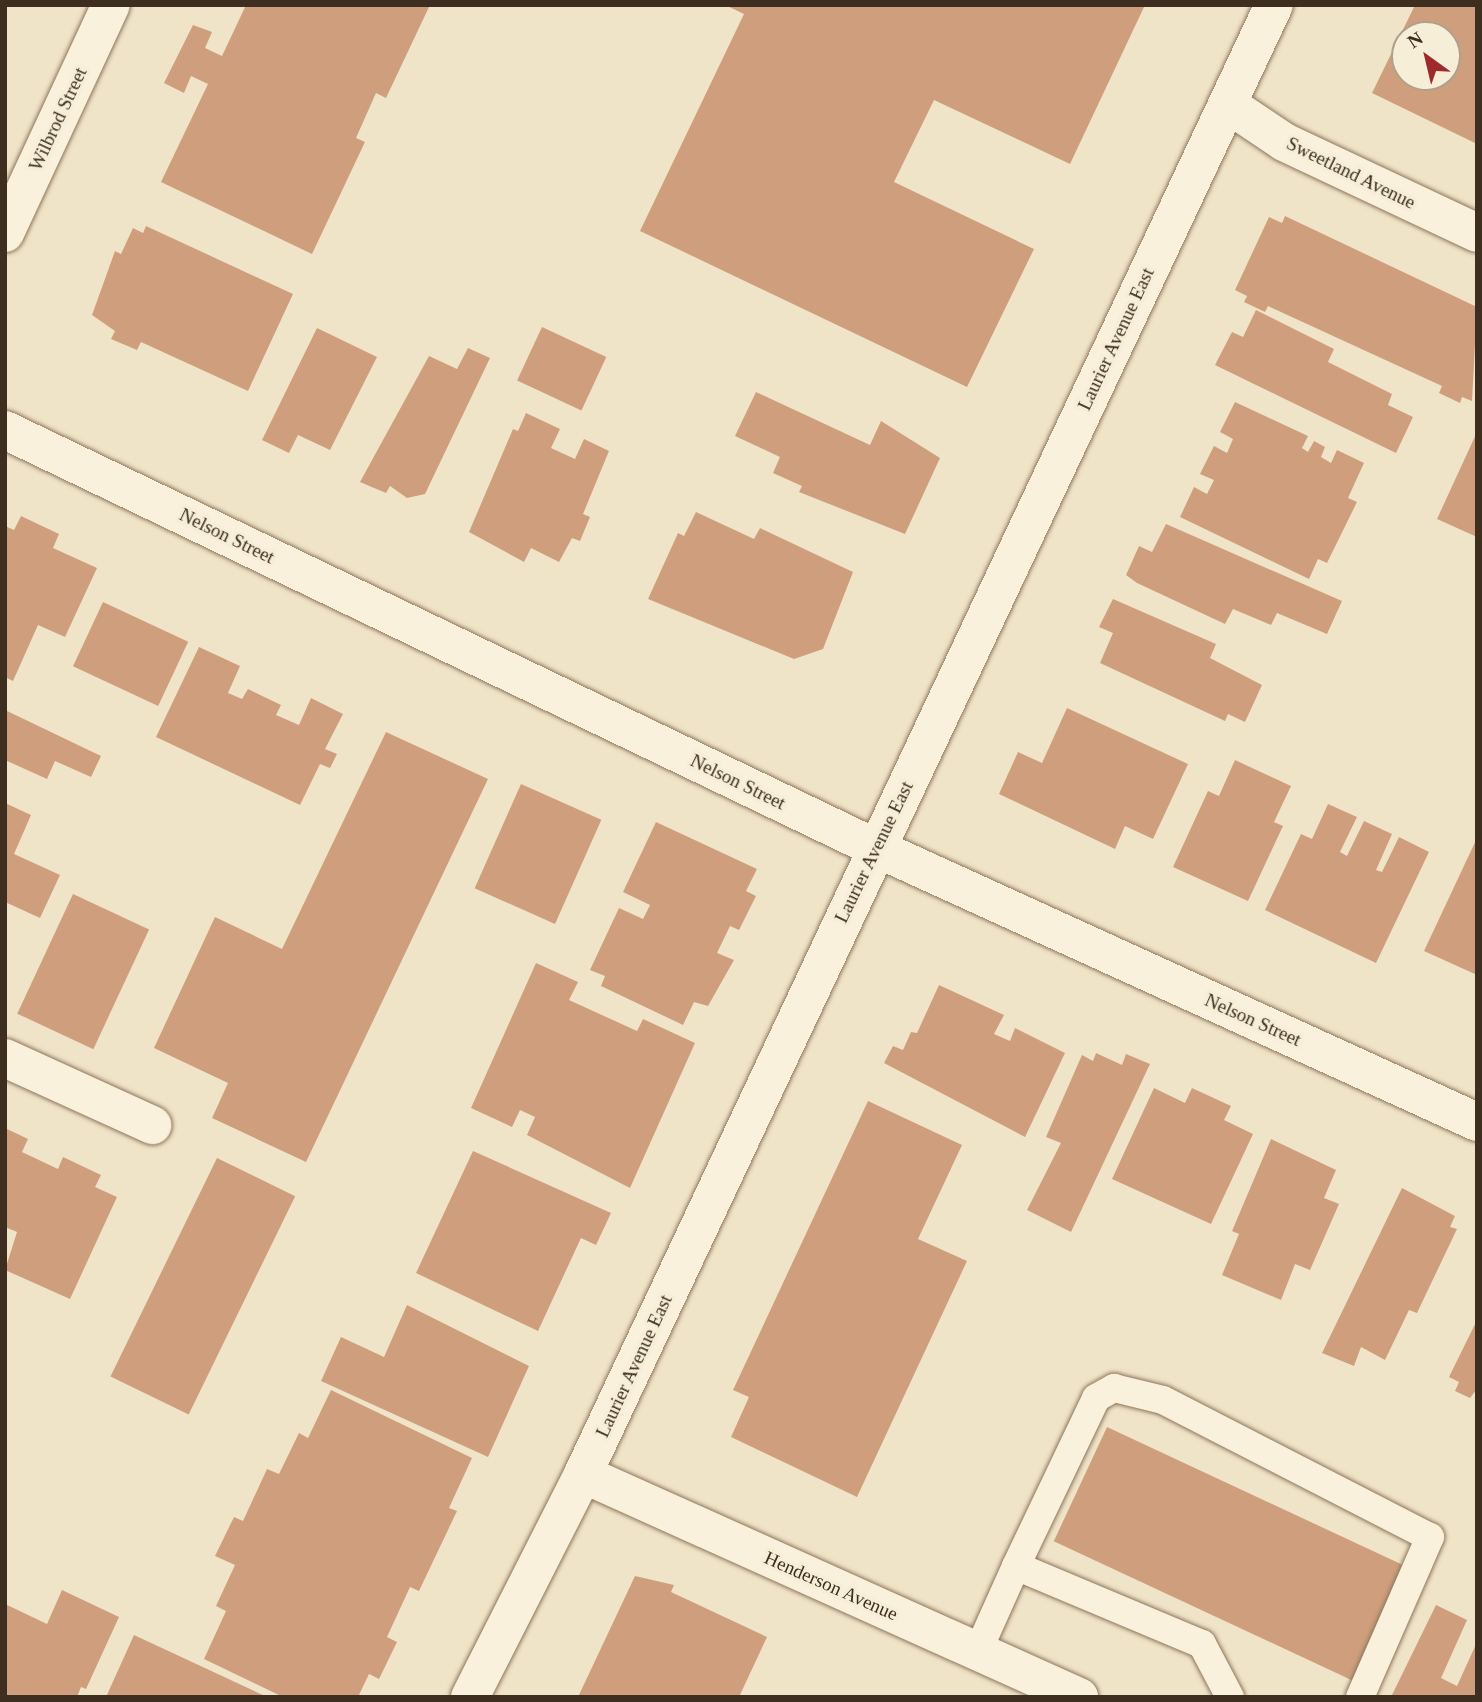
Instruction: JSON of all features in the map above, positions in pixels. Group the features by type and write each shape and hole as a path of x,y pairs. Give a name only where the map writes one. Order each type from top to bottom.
{"street":[{"name":"Wilbrod Street","path":"5,233 111,5"},
{"name":"Laurier Avenue East","path":"470,1697 583,1474 1274,5"},
{"name":"Sweetland Avenue","path":"1229,105 1284,142 1477,233"},
{"name":"Nelson Street","path":"5,430 876,848 1477,1122"},
{"path":"5,1058 152,1125"},
{"name":"Henderson Avenue","path":"583,1474 1079,1697"}],"lane":[{"path":"978,1651 1097,1398 1114,1388 1163,1400 1430,1537 1360,1697"},
{"path":"1016,1566 1202,1644 1230,1697"}],"building":[{"path":"246,5 429,7 386,98 376,93 356,138 365,142 312,254 161,182 208,84 191,76 184,93 164,83 193,25 212,32 205,48 222,56"},
{"path":"725,5 1145,5 1070,164 934,100 894,182 1034,249 967,387 640,231 744,14"},
{"path":"1415,5 1477,5 1477,144 1372,93 1391,54 1391,91 1461,91 1461,21 1407,21"},
{"path":"1285,216 1477,307 1472,401 1462,397 1460,403 1439,393 1442,386 1268,306 1265,312 1244,302 1247,296 1235,290 1269,217 1282,223"},
{"path":"146,226 293,294 248,391 141,342 137,350 111,339 115,331 92,315 115,251 121,254 133,228 143,233"},
{"path":"1256,310 1334,349 1328,362 1392,394 1388,405 1413,417 1396,453 1215,365 1232,332 1243,337"},
{"path":"542,327 606,357 581,410 517,380"},
{"path":"317,328 377,357 330,450 298,435 289,453 262,440"},
{"path":"468,348 490,358 425,494 407,498 390,486 386,493 360,482 429,356 457,369"},
{"path":"756,392 870,445 881,421 940,458 905,534 799,492 802,486 773,473 780,457 735,436"},
{"path":"1235,402 1308,436 1302,448 1308,452 1314,441 1325,447 1321,457 1331,463 1337,450 1364,463 1348,498 1357,502 1327,563 1318,559 1309,579 1180,517 1194,487 1207,494 1214,480 1200,474 1214,446 1227,453 1233,439 1220,432"},
{"path":"526,413 560,429 551,448 575,459 584,439 609,451 583,514 590,517 580,541 572,538 559,562 531,548 524,562 469,532 513,429 518,431"},
{"path":"1477,432 1477,537 1437,519"},
{"path":"696,512 754,539 760,528 853,572 823,649 794,659 648,599 678,533 684,536"},
{"path":"21,516 59,534 53,548 97,568 65,637 38,625 13,681 5,677 5,526 14,530"},
{"path":"1166,524 1342,601 1327,634 1277,613 1271,625 1233,609 1225,624 1137,583 1126,575 1139,546 1152,552"},
{"path":"1113,599 1216,644 1210,658 1262,685 1245,722 1228,714 1225,721 1100,663 1113,633 1099,627"},
{"path":"103,602 188,642 158,706 73,666"},
{"path":"199,647 240,666 228,693 242,699 248,689 281,705 276,715 299,725 311,698 343,714 325,749 337,754 330,768 320,764 300,805 156,737"},
{"path":"1067,708 1188,764 1153,839 1125,826 1115,849 999,794 1018,752 1042,763"},
{"path":"5,710 101,756 91,777 55,761 47,779 5,760"},
{"path":"386,732 488,779 306,1162 212,1118 228,1083 154,1048 215,917 282,949"},
{"path":"1235,760 1291,786 1274,822 1283,826 1248,901 1173,867 1208,791 1219,796"},
{"path":"521,784 601,820 555,924 475,888"},
{"path":"5,803 31,815 14,854 60,875 40,918 5,902"},
{"path":"1328,804 1357,817 1340,852 1347,856 1364,821 1392,834 1376,870 1382,872 1399,837 1429,852 1376,963 1265,910 1301,834 1312,839"},
{"path":"656,822 757,869 746,891 756,896 739,930 730,926 717,953 734,960 708,1006 694,1002 683,1025 601,986 605,976 590,970 619,908 643,919 650,905 623,892"},
{"path":"1477,838 1477,975 1424,951"},
{"path":"73,894 149,929 93,1049 17,1014"},
{"path":"536,963 578,982 569,1000 637,1031 643,1019 695,1043 630,1188 527,1135 535,1117 520,1110 512,1127 471,1108"},
{"path":"939,985 1004,1015 994,1034 1010,1041 1015,1028 1065,1053 1025,1137 884,1063 893,1046 903,1050 911,1032 917,1033"},
{"path":"1096,1053 1122,1065 1126,1054 1150,1064 1071,1232 1027,1210 1061,1143 1046,1137 1082,1055 1093,1061"},
{"path":"1154,1088 1185,1103 1192,1088 1231,1106 1224,1120 1253,1134 1211,1224 1112,1179"},
{"path":"868,1101 962,1145 918,1239 967,1261 857,1497 731,1437 749,1397 733,1390"},
{"path":"5,1128 28,1139 22,1152 58,1169 63,1157 101,1175 95,1187 117,1197 70,1299 5,1270 17,1232 5,1227"},
{"path":"1271,1139 1336,1170 1324,1198 1339,1204 1310,1270 1295,1264 1281,1300 1222,1275 1239,1234 1232,1231"},
{"path":"473,1151 611,1213 596,1245 581,1238 538,1331 416,1273"},
{"path":"217,1158 295,1196 189,1415 110,1376"},
{"path":"1402,1188 1455,1216 1450,1227 1457,1229 1417,1313 1409,1310 1385,1360 1361,1347 1354,1366 1322,1353"},
{"path":"407,1305 529,1366 488,1457 321,1381 341,1337 384,1357"},
{"path":"1477,1320 1477,1389 1470,1398 1455,1391 1459,1382 1449,1377"},
{"path":"331,1390 472,1458 449,1508 457,1511 419,1591 410,1587 387,1637 397,1642 379,1679 369,1674 358,1697 283,1697 204,1659 226,1611 216,1606 235,1565 215,1556 234,1517 243,1521 267,1469 279,1474 299,1433 308,1438"},
{"path":"1107,1427 1405,1566 1352,1680 1054,1541"},
{"path":"635,1576 674,1585 671,1592 767,1637 739,1697 578,1697"},
{"path":"62,1590 119,1617 86,1689 81,1687 77,1697 5,1697 5,1604 47,1624"},
{"path":"1436,1605 1467,1620 1441,1678 1457,1686 1477,1642 1477,1697 1391,1697"},
{"path":"134,1635 267,1697 106,1697"}]}
